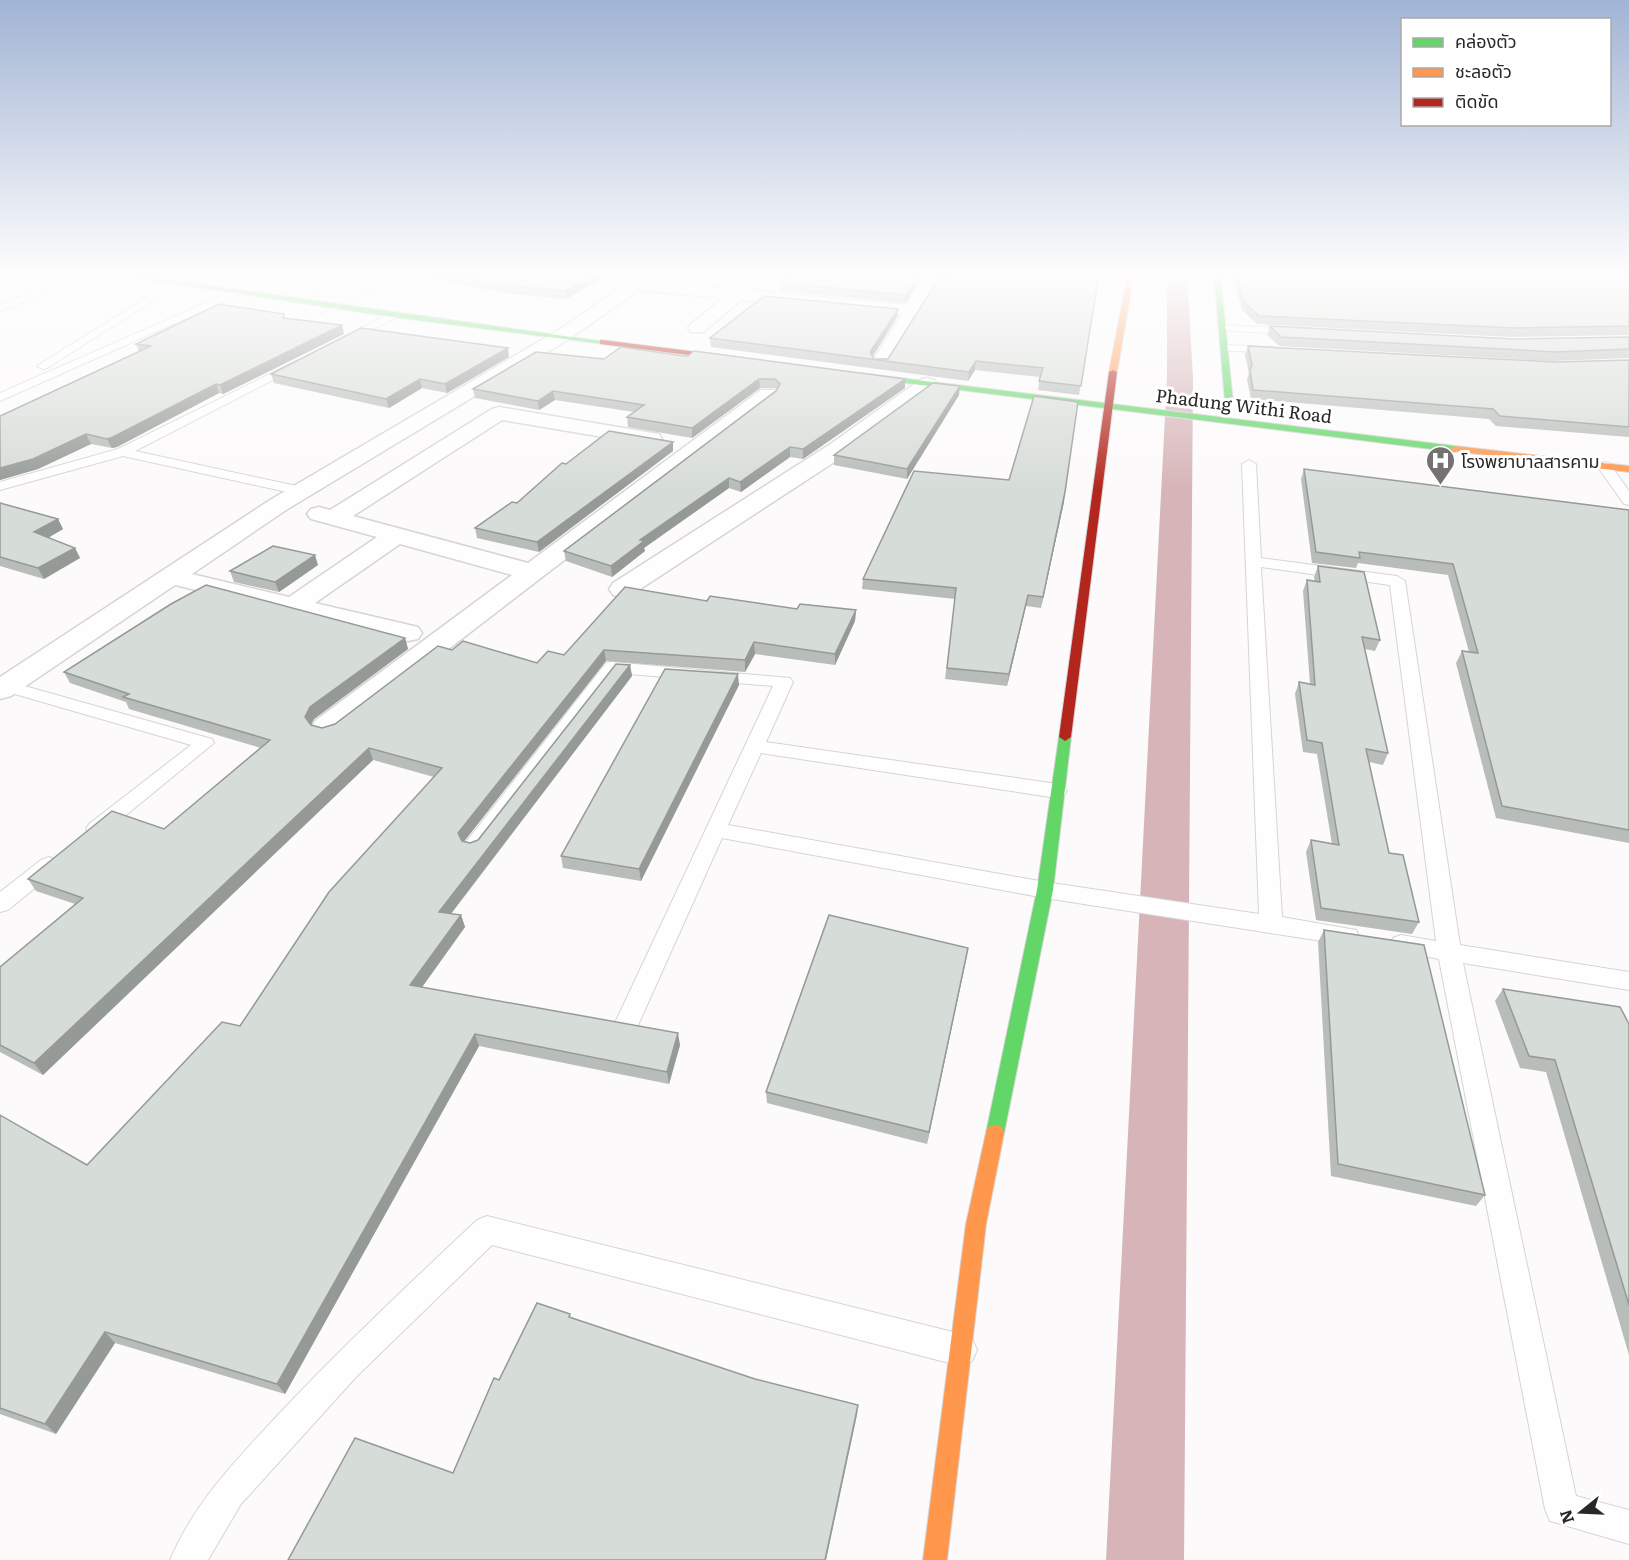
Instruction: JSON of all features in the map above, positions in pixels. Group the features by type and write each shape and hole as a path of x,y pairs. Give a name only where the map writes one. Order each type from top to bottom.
{"main road":[{"path":"674,346 751,360"},
{"path":"935,1560 976,1224 1046,890 1107,407 1105,388 1115,346"},
{"path":"1225,348 1229,402"},
{"name":"Phadung Withi Road","path":"845,373 1137,411 1629,469"},
{"name":"Phadung Withi Road","path":"1105,388 1129,391"}],"street":[{"path":"3,688 278,505 535,346"},
{"path":"881,362 891,346"},
{"path":"622,590 837,450 927,384"},
{"path":"327,727 768,394"},
{"path":"333,518 499,413 698,447"},
{"path":"278,505 531,572"},
{"path":"293,606 397,535"},
{"path":"169,576 408,633"}],"lane":[{"path":"0,395 77,346"},
{"path":"73,364 100,346"},
{"path":"0,395 115,346"},
{"path":"1225,348 1283,351"},
{"path":"0,486 123,452 310,357"},
{"path":"123,452 301,491"},
{"path":"1249,464 1271,924"},
{"path":"1604,466 1629,501"},
{"path":"1253,561 1397,581 1449,951 1562,1509 1629,1527"},
{"path":"472,846 612,667 784,682 626,1025"},
{"path":"3,688 205,743 84,838"},
{"path":"755,746 1057,791"},
{"path":"715,830 1046,890 1449,951 1629,981"},
{"path":"0,904 65,853"},
{"path":"188,1560 229,1492 345,1366 487,1230 961,1350"}],"building":[{"path":"151,346 300,346 220,385 216,384 113,437 107,439 86,434 33,459 0,468 0,416"},
{"path":"326,346 492,346 508,348 445,384 420,379 386,399 271,374"},
{"path":"769,346 874,346 870,352 874,359 888,359 896,346 1087,346 1081,386 1039,381 1043,368 976,361 969,372"},
{"path":"1248,346 1556,362 1629,360 1629,427 1500,416 1493,409 1253,390 1250,370 1252,365"},
{"path":"1442,346 1629,346 1629,349 1556,352"},
{"path":"621,347 684,356 694,351 905,379 803,449 790,447 740,482 729,478 640,540 644,541 611,566 564,551 776,391 780,384 775,379 759,379 692,428 627,417 644,405 553,391 538,401 473,389 536,352 604,359"},
{"path":"933,383 960,386 907,469 834,455"},
{"path":"1034,396 1078,402 1065,492 1043,597 1028,595 1009,674 947,668 956,588 863,579 914,471 1009,480"},
{"path":"609,431 673,442 537,542 475,528 512,502 517,503 562,463 566,464"},
{"path":"1304,469 1629,510 1629,830 1502,806 1462,651 1478,653 1453,564 1359,552 1360,558 1316,552"},
{"path":"0,503 58,519 34,532 75,548 38,568 0,557"},
{"path":"273,546 315,555 275,582 230,571"},
{"path":"1318,566 1364,572 1380,640 1362,637 1388,753 1366,749 1389,853 1403,855 1419,922 1321,908 1311,840 1339,845 1322,743 1307,740 1299,682 1315,685 1307,580 1320,582"},
{"path":"206,585 405,638 310,707 305,717 311,725 322,728 335,724 438,646 452,650 463,641 537,663 548,651 564,655 625,587 707,601 710,596 797,609 800,604 856,610 835,654 754,642 745,660 604,650 458,833 462,841 470,843 478,840 616,664 630,665 439,912 461,915 410,985 678,1033 667,1072 475,1034 277,1384 105,1332 45,1424 0,1408 0,1115 87,1165 222,1022 240,1026 329,892 442,768 369,748 34,1063 0,1045 0,967 83,898 28,879 112,811 164,829 270,740 123,697 129,694 64,672 171,604"},
{"path":"665,669 738,674 639,869 561,856"},
{"path":"829,915 968,948 929,1132 766,1092"},
{"path":"1324,930 1424,945 1485,1195 1338,1164"},
{"path":"1503,989 1620,1007 1629,1024 1629,1305 1555,1060 1529,1056"},
{"path":"537,1303 570,1314 569,1317 755,1379 858,1405 825,1560 288,1560 355,1438 453,1473 494,1378 499,1380"}],"waterway":[{"path":"1145,1560 1180,378 1179,346"}],"traffic: fast":[{"path":"1224,346 1229,402"},
{"path":"860,375 1455,449"},
{"path":"995,1133 1045,890 1065,737"}],"traffic: slow":[{"path":"1113,372 1118,346"},
{"path":"1455,449 1629,469"},
{"path":"935,1560 976,1224 995,1133"}],"traffic: jam":[{"path":"633,346 737,359"},
{"path":"1065,737 1113,372"}],"place":[{"name":"โรงพยาบาลสารคาม","path":"1440,486"}]}
